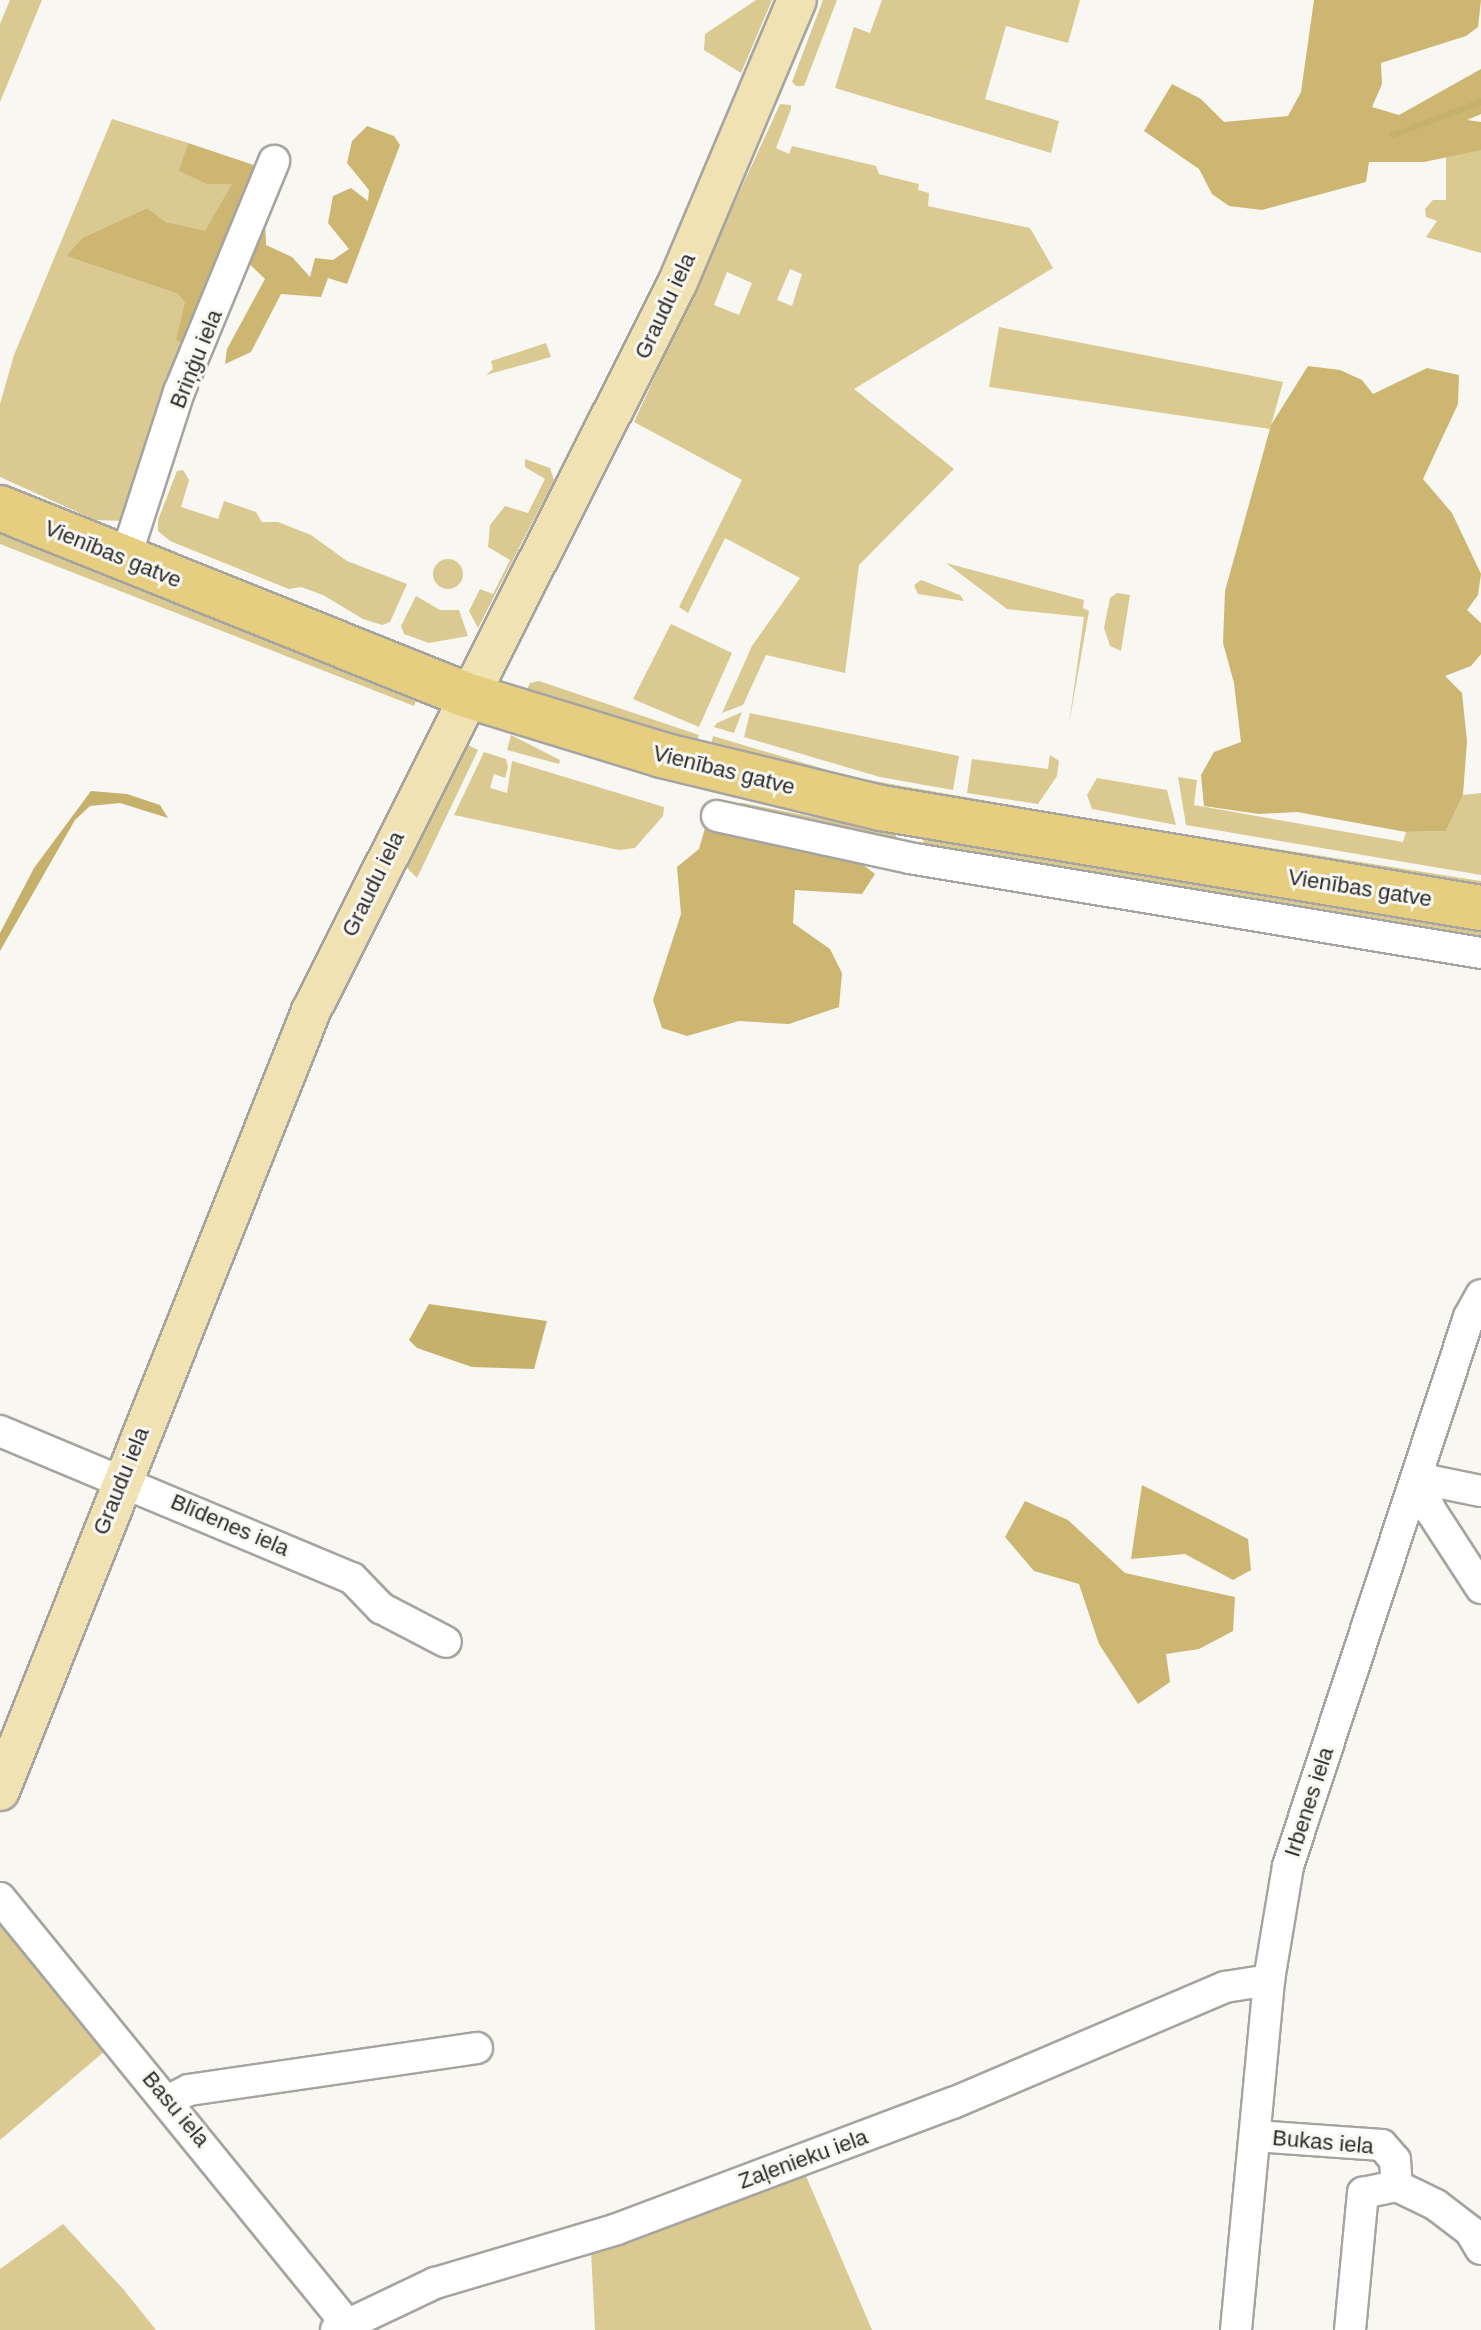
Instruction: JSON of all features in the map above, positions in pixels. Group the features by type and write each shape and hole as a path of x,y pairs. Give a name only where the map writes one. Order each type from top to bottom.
{"highway":[{"name":"Vienības gatve","path":"0,508 466,695 662,755 915,814 1481,908"}],"main road":[{"name":"Graudu iela","path":"0,1791 121,1480 311,1011 466,695 677,284 797,0"}],"street":[{"name":"Briņģu iela","path":"125,559 179,392 274,161"},
{"path":"909,858 915,814"},
{"path":"717,816 909,858 1481,953"},
{"name":"Irbenes iela","path":"1236,2330 1269,1980 1288,1866 1469,1317 1481,1295"},
{"name":"Blīdenes iela","path":"0,1431 352,1578 381,1608 446,1642"},
{"path":"1417,1478 1481,1491"},
{"path":"1417,1478 1431,1511 1481,1588"},
{"name":"Basu iela","path":"0,1898 169,2100 341,2327"},
{"name":"Zaļenieku iela","path":"341,2327 435,2283 617,2229 953,2103 1225,1987 1269,1980"},
{"path":"169,2100 189,2090 477,2048"},
{"name":"Bukas iela","path":"1255,2136 1382,2145 1395,2160 1397,2186"},
{"path":"1350,2330 1363,2193 1397,2186 1436,2205 1470,2231 1481,2249"}],"shaded area":[{"path":"10,0 42,0 0,102 0,24"},
{"path":"756,0 772,0 741,73 704,50 705,34"},
{"path":"823,0 837,0 804,86 796,86 792,82"},
{"path":"882,0 1080,0 1068,43 1006,26 985,99 1059,121 1051,153 835,88 854,27 870,33"},
{"path":"1314,0 1481,0 1478,27 1466,36 1381,63 1382,84 1372,107 1399,115 1481,69 1481,114 1467,120 1481,122 1481,150 1424,162 1369,162 1366,182 1262,210 1229,206 1212,194 1199,169 1144,131 1172,84 1201,99 1224,122 1288,116 1301,92"},
{"path":"780,104 791,105 791,109 776,148 789,154 792,146 876,166 879,174 919,184 918,190 929,193 928,206 1030,228 1053,268 854,389 954,469 859,565 845,673 766,655 743,705 722,713 752,646 800,578 725,538 688,613 679,607 742,480 634,422","holes":["790,269 802,274 792,306 777,300","727,272 752,283 739,315 714,305"]},
{"path":"112,119 188,143 180,171 233,183 205,232 166,222 147,208 82,238 66,256 178,294 185,303 185,344 123,521 95,520 0,477 0,404 14,355"},
{"path":"367,126 394,136 400,145 347,284 328,278 321,297 281,294 251,352 225,364 227,349 265,279 234,249 185,344 176,340 185,303 178,294 66,256 82,238 147,208 166,222 205,231 232,184 207,184 179,171 188,143 263,168 266,245 292,257 310,277 315,258 333,260 349,249 328,223 333,196 351,188 368,201 369,190 347,163 352,141"},
{"path":"1461,150 1481,150 1481,253 1426,237 1437,221 1426,217 1425,209 1433,200 1446,200 1446,155"},
{"path":"999,327 1283,382 1270,429 989,387"},
{"path":"546,343 551,357 486,375 493,369 491,361"},
{"path":"1308,366 1340,370 1362,380 1373,394 1427,368 1459,375 1458,404 1423,479 1452,513 1481,574 1478,595 1467,610 1481,623 1481,654 1471,666 1445,676 1462,693 1467,741 1463,795 1446,831 1406,832 1297,812 1259,814 1204,806 1201,775 1214,752 1241,742 1234,683 1223,643 1225,591 1271,425"},
{"path":"525,459 550,468 554,480 478,628 469,611 480,589 493,594 510,560 488,547 490,525 505,506 528,513 545,479 525,467"},
{"path":"183,470 189,480 181,507 218,519 224,501 256,512 262,522 278,522 311,535 347,561 407,584 390,622 382,625 363,619 323,595 301,587 289,589 170,541 158,531 158,520 177,471"},
{"path":"0,534 417,698 414,706 0,544"},
{"path":"448,559 454,560 462,568 462,580 454,588 448,589 442,588 434,580 433,574 434,568 442,560"},
{"path":"946,563 1084,600 1083,608 1089,611 1069,724 1084,617 1007,609"},
{"path":"921,580 960,595 964,601 918,594 914,585"},
{"path":"1117,593 1130,595 1121,651 1110,646 1104,628 1110,598"},
{"path":"416,596 440,610 459,610 468,636 429,643 404,634 401,626"},
{"path":"671,624 732,653 699,727 633,699"},
{"path":"539,681 699,735 697,743 524,696 530,683"},
{"path":"742,712 734,733 714,727 717,723"},
{"path":"750,713 959,756 953,790 880,777 744,737"},
{"path":"511,735 560,760 559,764 507,750"},
{"path":"713,736 851,777 1033,809 920,797 711,745"},
{"path":"466,744 478,750 417,878 407,868"},
{"path":"484,752 506,759 508,767 505,778 494,774 490,788 507,793 512,761 664,807 663,816 635,848 619,850 454,815"},
{"path":"1050,755 1059,761 1057,776 1038,804 967,793 972,759 1048,769"},
{"path":"1178,777 1197,780 1194,805 1403,842 1406,832 1446,831 1463,795 1481,793 1481,875 1186,825"},
{"path":"1097,778 1167,790 1176,825 1092,809 1087,795"},
{"path":"91,791 127,794 160,805 168,818 120,803 90,806 75,820 0,951 0,933 34,868"},
{"path":"743,803 888,832 896,835 898,845 767,824 702,806"},
{"path":"715,824 850,855 875,874 862,894 795,890 793,923 830,949 842,973 839,1007 789,1024 739,1021 687,1036 662,1028 653,1000 681,914 677,867 699,849 705,828"},
{"path":"1138,827 1481,881 1481,886 1161,833"},
{"path":"926,838 1481,930 1481,946 920,845"},
{"path":"429,1304 547,1321 534,1369 472,1367 417,1348 409,1340"},
{"path":"1142,1485 1248,1539 1251,1570 1233,1580 1185,1554 1131,1559"},
{"path":"1025,1501 1068,1520 1125,1573 1235,1597 1233,1631 1199,1649 1166,1654 1170,1682 1138,1704 1099,1644 1079,1584 1034,1571 1005,1537"},
{"path":"0,1915 105,2051 0,2140"},
{"path":"803,2169 872,2330 595,2330 591,2250"},
{"path":"63,2224 156,2330 0,2330 0,2269"}],"waterway":[{"path":"1393,135 1481,102"}]}
